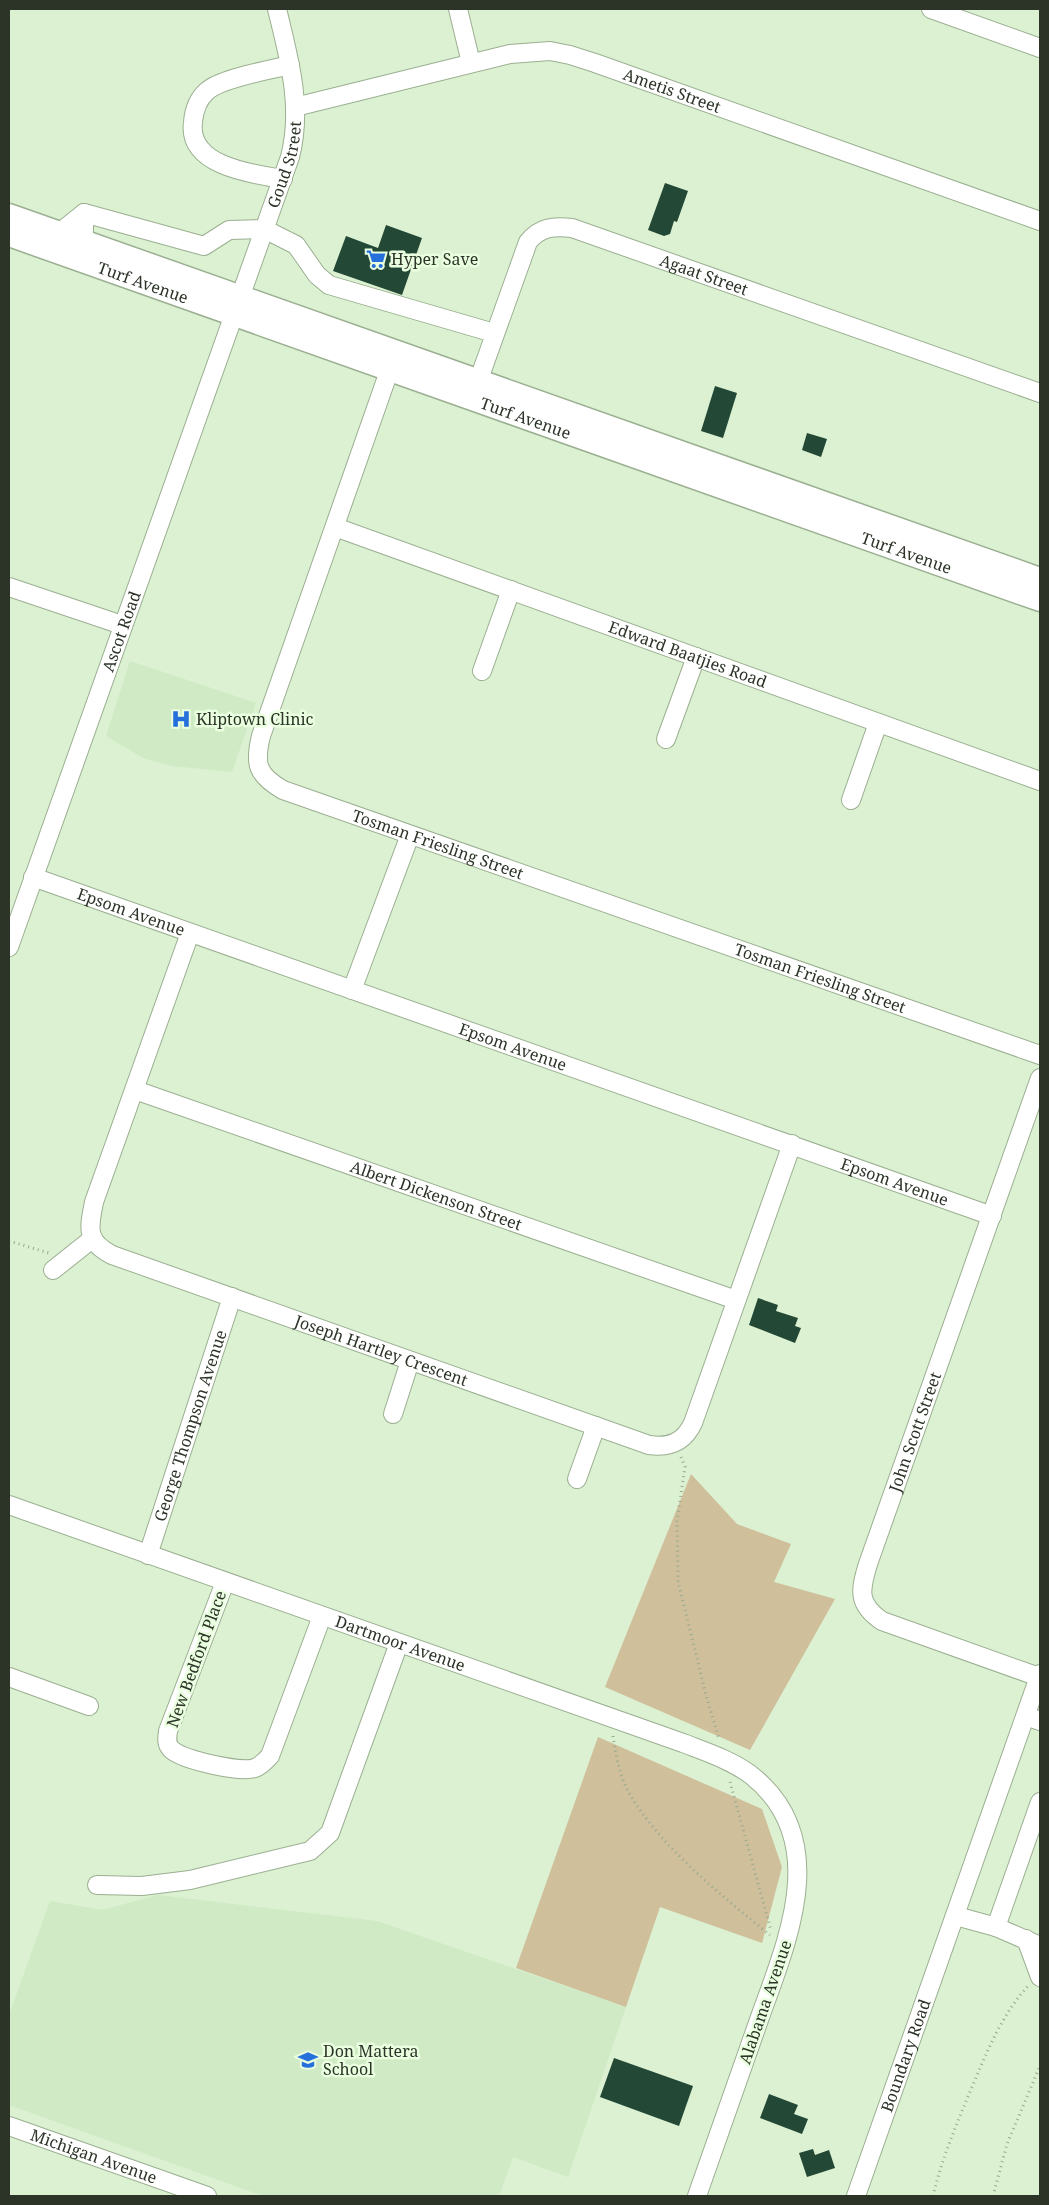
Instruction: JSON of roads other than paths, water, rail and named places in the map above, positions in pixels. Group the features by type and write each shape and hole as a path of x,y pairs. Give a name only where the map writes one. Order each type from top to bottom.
{"main road":[{"name":"Turf Avenue","path":"9,215 84,242 237,305 475,390 1040,600"},
{"name":"Turf Avenue","path":"9,235 237,305"},
{"name":"Turf Avenue","path":"475,390 1040,579"}],"street":[{"name":"Goud Street","path":"237,305 283,179 293,144 295,107 290,66 277,9"},
{"path":"458,9 471,63"},
{"path":"930,9 1040,48"},
{"name":"Ametis Street","path":"295,107 471,63 530,51 550,51 570,55 1040,221"},
{"path":"283,179 240,170 205,155 198,147 192,126 196,105 207,90 232,80 290,66"},
{"path":"84,213 204,246 229,230 264,229 296,245 317,275 329,285 494,333"},
{"path":"59,233 84,213"},
{"path":"84,213 84,242"},
{"name":"Agaat Street","path":"475,390 528,242 544,228 556,226 572,228 1040,393"},
{"name":"Ascot Road","path":"9,947 237,305"},
{"name":"Tosman Friesling Street","path":"393,361 261,736 257,753 258,764 262,774 271,783 283,790 1040,1055"},
{"name":"Edward Baatjies Road","path":"336,527 1040,781"},
{"path":"9,586 122,625"},
{"path":"482,671 511,590"},
{"path":"666,739 696,657"},
{"path":"851,800 878,723"},
{"path":"352,990 410,835"},
{"name":"Epsom Avenue","path":"33,877 992,1216"},
{"path":"53,1270 92,1239 90,1228 94,1202 136,1090 190,933"},
{"name":"John Scott Street","path":"1040,1078 862,1584 862,1597 865,1606 882,1621 1040,1676"},
{"name":"Albert Dickenson Street","path":"136,1090 736,1300"},
{"path":"736,1300 792,1144"},
{"name":"Joseph Hartley Crescent","path":"92,1239 100,1249 112,1255 649,1446 675,1443 688,1433 736,1300"},
{"name":"George Thompson Avenue","path":"148,1554 232,1297"},
{"path":"393,1414 410,1361"},
{"path":"577,1479 596,1426"},
{"name":"Dartmoor Avenue","path":"9,1505 726,1760 751,1775 778,1805"},
{"name":"New Bedford Place","path":"225,1582 168,1731 168,1744 179,1754 227,1768 244,1770 257,1767 264,1762 275,1746 322,1616"},
{"path":"97,1885 142,1886 190,1880 310,1851 330,1833 398,1643"},
{"name":"Boundary Road","path":"856,2196 956,1916 1033,1719 1040,1676"},
{"path":"9,1677 89,1706"},
{"path":"996,1927 1040,1802"},
{"name":"Alabama Avenue","path":"697,2196 783,1952 795,1910 798,1878 795,1850 790,1829 778,1805"},
{"path":"956,1916 996,1927 1033,1943 1039,1976"},
{"name":"Michigan Avenue","path":"9,2126 206,2196"}],"place":[{"name":"Hyper Save","path":"376,259"},
{"name":"Kliptown Clinic","path":"181,719"},
{"name":"Don Mattera School","path":"308,2060"}]}
